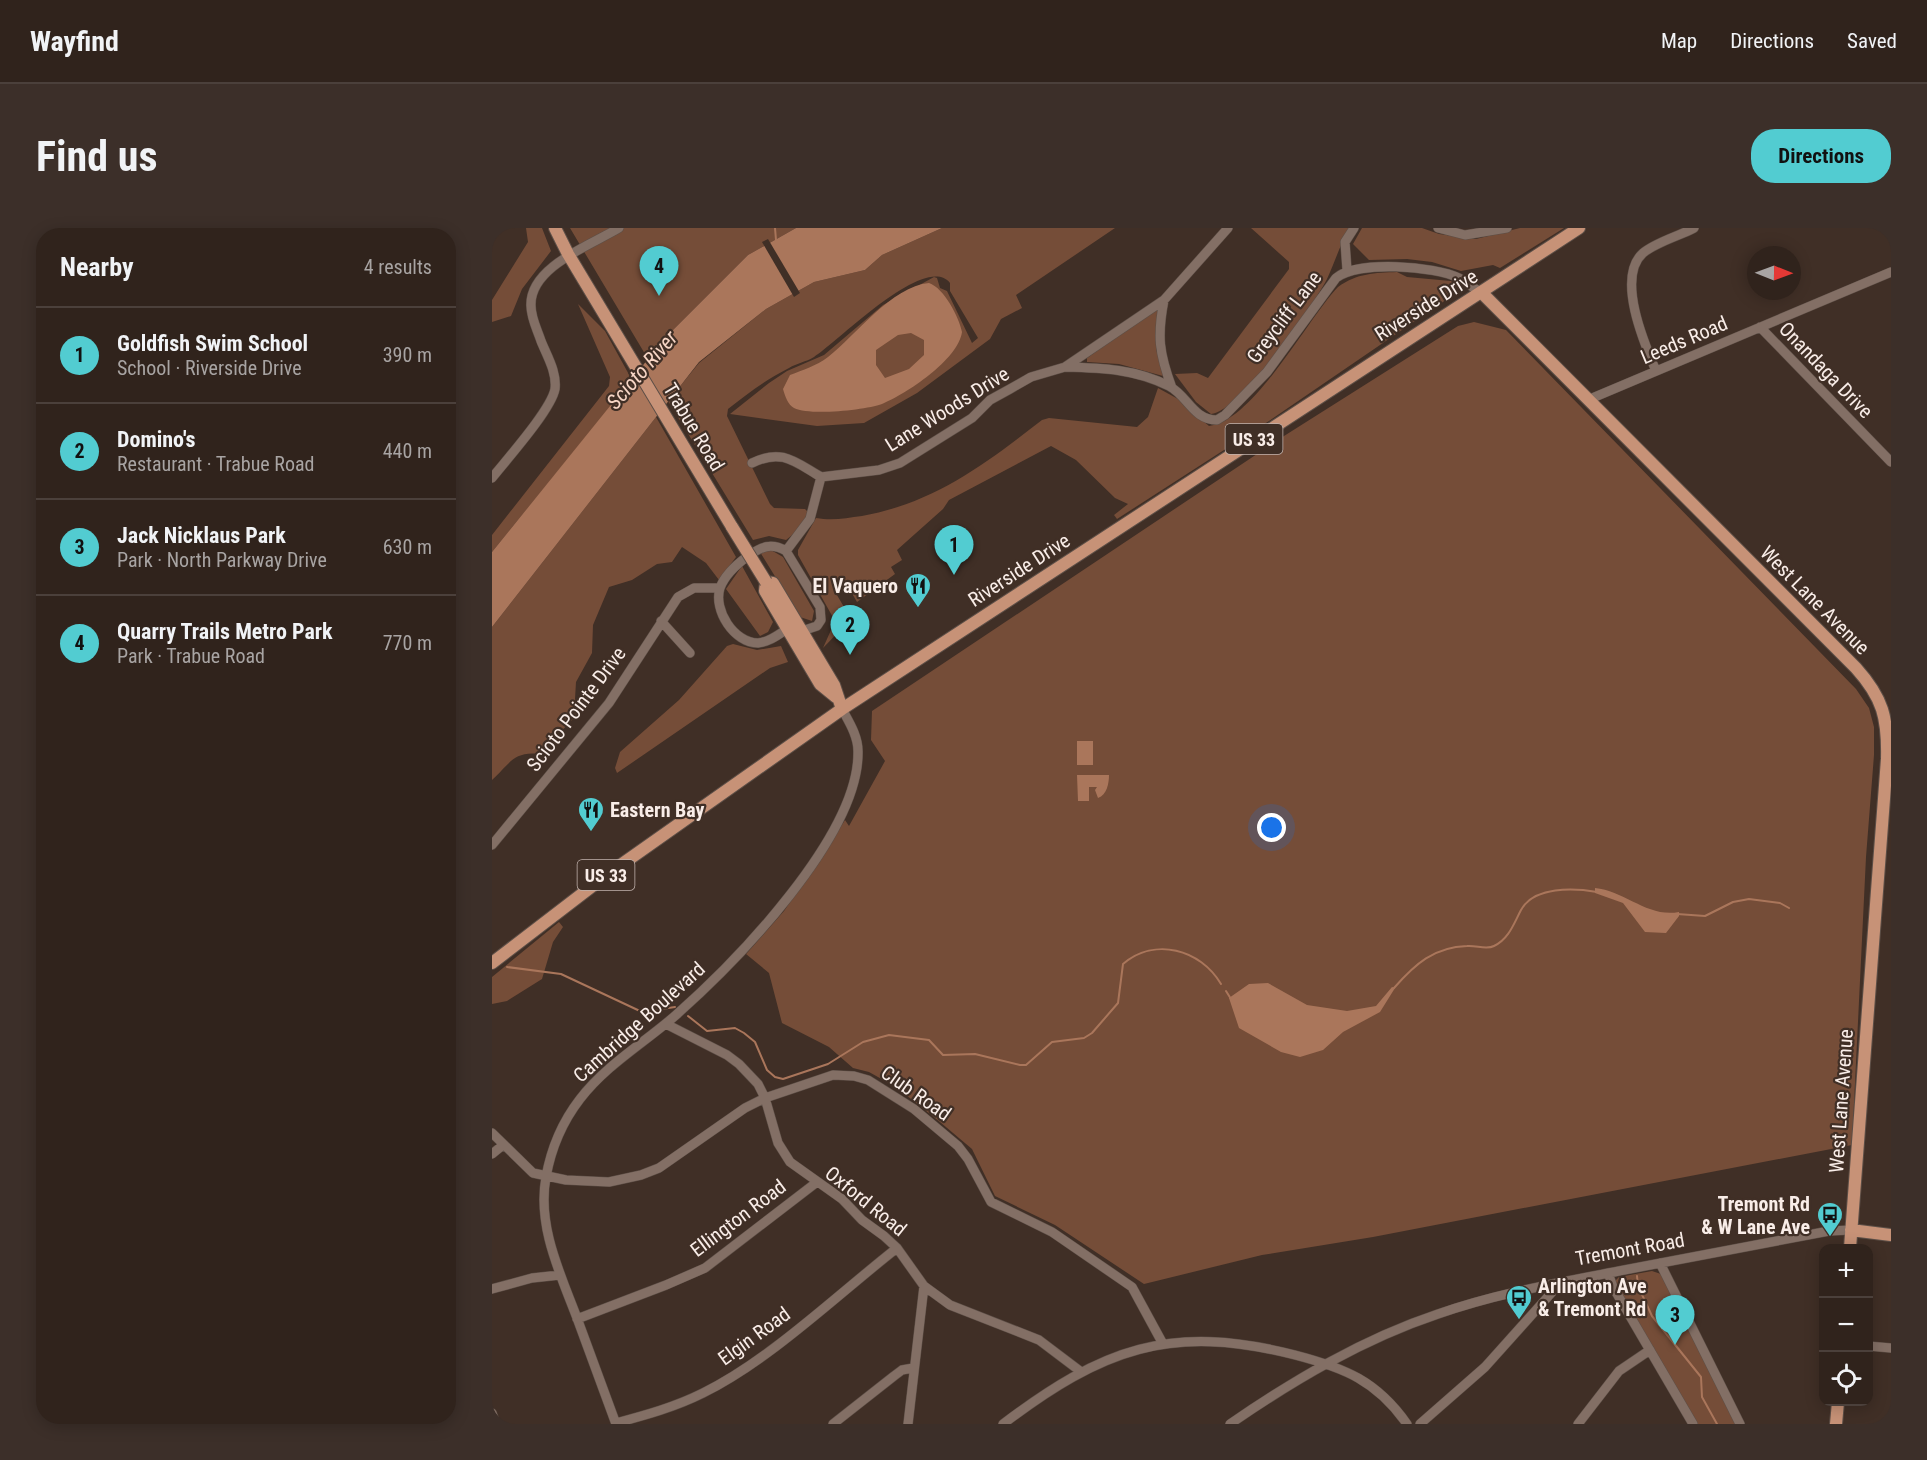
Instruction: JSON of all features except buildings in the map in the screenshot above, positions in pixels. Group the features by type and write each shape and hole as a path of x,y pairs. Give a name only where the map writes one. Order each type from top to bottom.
{"main road":[{"name":"Trabue Road","path":"555,228 569,257 766,582 765,591 787,629 825,691 836,697"},
{"name":"Riverside Drive","path":"492,963 608,874 842,709 1579,228"},
{"name":"West Lane Avenue","path":"1482,293 1856,668 1887,706 1887,759 1850,1244"},
{"name":"Trabue Road","path":"766,582 773,584 834,685 836,697 842,709"},
{"name":"Tremont Road","path":"1851,1230 1891,1235"},
{"path":"1836,1424 1838,1406"}],"street":[{"path":"492,478 553,396 555,374 534,323 531,295 542,276 569,257 619,228"},
{"name":"Lane Woods Drive","path":"821,477 879,470 900,463 972,418 990,400 1031,377 1065,367 1164,300 1228,228"},
{"path":"1347,270 1345,242 1354,228"},
{"path":"1438,228 1466,235 1507,228"},
{"path":"1656,371 1644,343 1630,279 1634,264 1644,252 1694,228"},
{"name":"Greycliff Lane","path":"1164,300 1159,344 1162,362 1172,387 1200,416 1216,420 1225,416 1267,372 1336,278 1347,270 1389,267 1429,271 1457,278 1482,293"},
{"name":"Leeds Road","path":"1590,399 1891,272"},
{"name":"Onandaga Drive","path":"1760,327 1891,462"},
{"name":"Greycliff Lane","path":"1065,367 1130,371 1172,387"},
{"path":"752,463 766,456 782,456 821,477 810,519 786,551"},
{"path":"787,629 774,638 759,643 740,638 723,615 720,588 729,572 758,549 767,545 777,546 786,551 822,614 817,626 802,632"},
{"name":"Scioto Pointe Drive","path":"492,845 609,703 678,597 694,588 720,588"},
{"path":"661,621 690,653"},
{"name":"Cambridge Boulevard","path":"616,1424 560,1275 546,1226 546,1177 555,1143 579,1101 601,1076 706,989 756,936 833,830 853,785 858,760 857,743 842,709"},
{"name":"Oxford Road","path":"666,1024 733,1060 758,1084 765,1098 782,1153 798,1170 842,1199 862,1220 897,1248 924,1286 950,1305 1039,1340 1080,1371"},
{"name":"Club Road","path":"492,1133 533,1173 546,1177 609,1182 641,1175 659,1168 745,1108 765,1098 833,1075 854,1076 883,1088 914,1109 958,1146 968,1159 992,1202 1052,1232 1132,1287 1163,1344"},
{"path":"492,1154 503,1145"},
{"name":"Ellington Road","path":"577,1319 705,1268 817,1182"},
{"name":"Tremont Road","path":"1230,1424 1294,1381 1388,1333 1437,1314 1574,1279 1829,1231 1851,1230"},
{"name":"Elgin Road","path":"616,1424 668,1408 724,1381 753,1363 897,1248"},
{"path":"1660,1263 1740,1424"},
{"path":"1608,1273 1612,1287 1693,1424"},
{"path":"492,1289 532,1278 560,1275"},
{"path":"1420,1424 1485,1366 1554,1290 1574,1279"},
{"path":"908,1424 924,1286"},
{"path":"1520,1291 1530,1292 1542,1303"},
{"path":"1003,1424 1080,1371 1137,1350 1163,1344 1209,1341 1239,1343 1328,1363 1357,1376 1387,1396 1407,1424"},
{"path":"1873,1346 1891,1348"},
{"path":"1578,1424 1619,1371 1650,1350"},
{"path":"834,1424 894,1376 913,1368"},
{"path":"492,1413 496,1424"}],"shaded area":[{"path":"526,228 542,228 551,251 522,289 511,316 492,322 492,300 528,242"},
{"path":"570,228 796,228 748,255 665,338 648,359"},
{"path":"942,228 1115,228 1016,295 1022,308 1001,319 990,339 917,393 864,423 817,426 730,414 787,371 824,355 883,305 933,278 921,280 902,289 814,357 773,377 728,409 727,416 770,504 774,508 805,509 808,512 801,528 786,540 769,536 753,540 668,401 699,363 766,309 814,282 865,270 882,255","holes":["935,277 950,283 950,291 978,338 972,343 947,291 940,288"]},
{"path":"1251,228 1350,228 1327,279 1275,356 1239,396 1224,409 1211,414 1196,402 1175,374 1197,373 1208,378 1289,269 1289,262"},
{"path":"1362,228 1422,228 1439,234 1476,239 1520,228 1564,228 1500,268 1493,265 1461,271 1432,262 1407,259 1369,260 1353,244"},
{"path":"1397,272 1407,277 1451,281 1456,286 1456,293 1269,421 1117,519 1114,515 1128,504 1115,498 1076,460 1051,446 949,500 943,509 897,550 902,560 891,567 895,574 857,602 846,583 834,590 851,619 823,648 835,621 798,555 798,550 816,518 862,516 888,510 936,492 1000,452 1042,420 1049,418 1137,427 1148,417 1158,388 1178,399 1209,426 1226,420 1244,407 1279,367 1338,287 1359,276"},
{"path":"578,304 605,331 632,380 492,552 492,535 609,386 610,377"},
{"path":"1154,309 1159,310 1156,348 1163,376 1119,364 1087,362 1087,358"},
{"path":"1474,322 1506,330 1856,689 1869,708 1874,727 1874,755 1866,857 1852,1145 1373,1237 1262,1255 1144,1284 1055,1225 995,1196 972,1149 940,1122 896,1087 869,1072 853,1068 829,1047 782,1023 769,973 746,954 784,911 845,820 849,826 885,761 871,740 872,711 1284,436 1458,326"},
{"path":"656,417 736,557 719,580 706,563 682,547 672,562 657,564 632,580 609,587 593,625 592,653 576,682 575,699 579,713 539,754 517,757 492,780 492,627"},
{"path":"771,550 783,557 814,611 812,621 800,617 760,552"},
{"path":"742,566 773,622 768,632 760,636 726,589"},
{"path":"733,644 757,650 781,646 788,662 770,668 617,773 615,768 620,752 679,700 727,646"},
{"path":"559,922 563,927 553,942 542,979 507,1001 492,1004 492,977"},
{"path":"1652,1271 1661,1274 1736,1424 1697,1424 1618,1289 1615,1281 1619,1277"}],"water":[{"name":"Scioto River","path":"796,228 942,228 882,255 865,270 814,282 766,309 699,362 492,627 492,552 665,338 748,255"},
{"path":"929,283 935,286 950,304 962,332 951,354 941,364 917,384 882,404 824,412 802,410 790,405 783,389 790,375 828,357 888,302 915,286","holes":["911,333 924,340 924,355 909,369 885,378 876,365 876,350 898,335"]},
{"path":"1077,741 1093,741 1093,765 1077,765"},
{"path":"1077,775 1109,775 1105,792 1098,798 1095,790 1097,787 1089,787 1089,801 1078,801"},
{"path":"1595,888 1606,890 1657,911 1679,912 1679,916 1666,933 1645,932 1623,903 1595,893"},
{"path":"1268,983 1307,1005 1347,1011 1376,1006 1392,987 1395,988 1380,1012 1343,1032 1323,1050 1300,1057 1281,1052 1239,1028 1229,998 1249,984"}],"pier":[{"path":"768,239 800,293 794,297 762,242"}],"waterway":[{"path":"775,228 776,240"},
{"path":"1394,988 1418,964 1435,953 1455,947 1488,948 1499,943 1504,939 1527,902 1535,896 1555,890 1597,892"},
{"path":"1677,914 1705,916 1733,902 1749,899 1780,903 1789,908"},
{"path":"688,1016 707,1031 735,1028 744,1033 755,1042 767,1070 775,1077 783,1079 828,1064 863,1042 889,1035 929,1040 943,1055 975,1054 1026,1065 1052,1042 1084,1038 1092,1033 1118,1003 1123,964 1136,956 1163,949 1189,955 1201,962 1221,984"},
{"path":"507,967 561,974 642,1012 675,1007"},
{"path":"1226,991 1231,999"},
{"path":"1637,1276 1638,1286 1652,1316 1701,1377 1702,1397 1717,1424"}],"place":[{"name":"Quarry Trails Metro Park","path":"659,296"},
{"name":"Goldfish Swim School","path":"954,575"},
{"name":"El Vaquero","path":"918,609"},
{"name":"Domino's","path":"850,655"},
{"name":"Eastern Bay","path":"591,833"},
{"name":"Tremont Rd & W Lane Ave","path":"1830,1238"},
{"name":"Arlington Ave & Tremont Rd","path":"1519,1321"},
{"name":"Jack Nicklaus Park","path":"1675,1345"}]}
